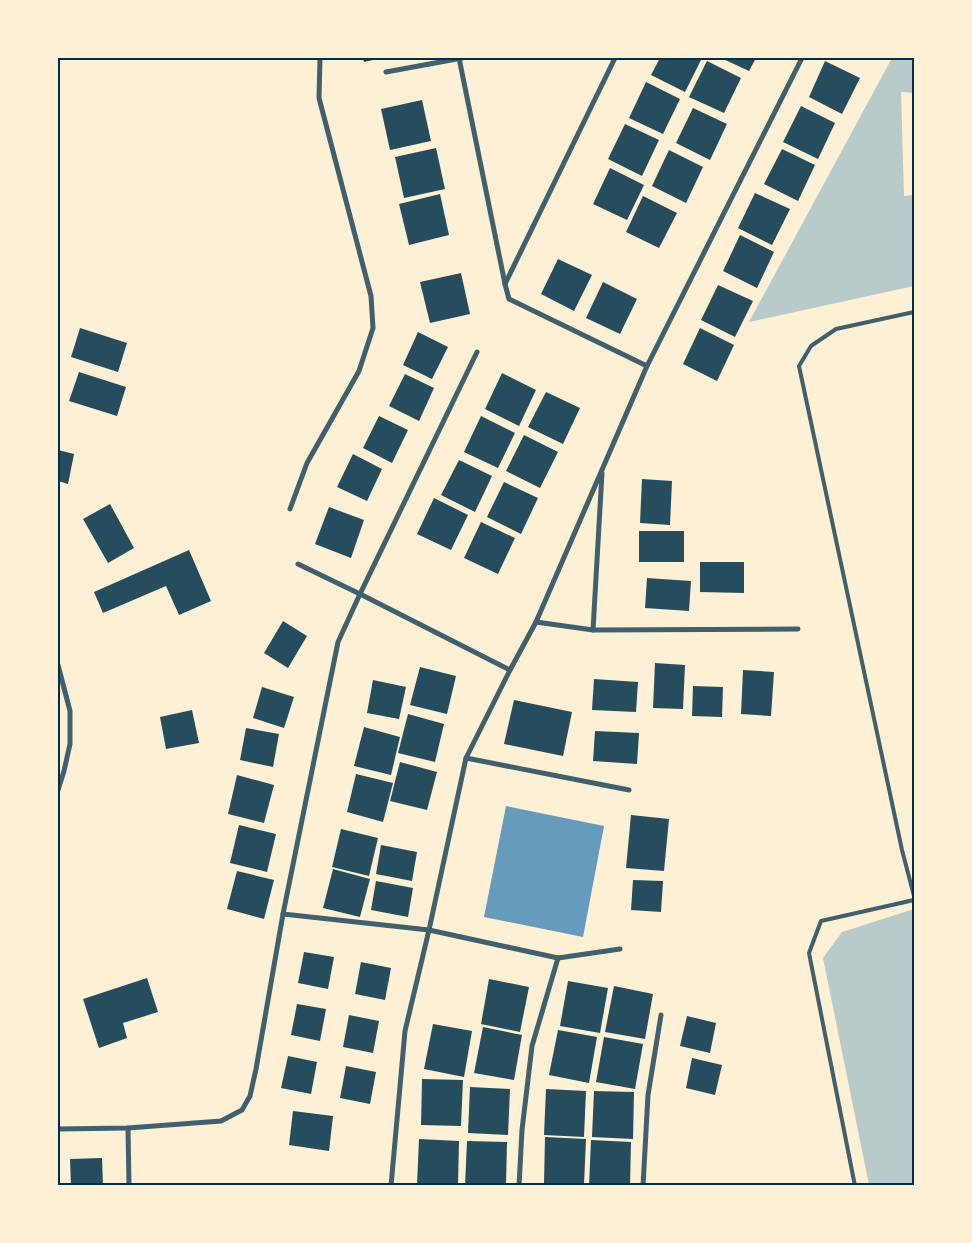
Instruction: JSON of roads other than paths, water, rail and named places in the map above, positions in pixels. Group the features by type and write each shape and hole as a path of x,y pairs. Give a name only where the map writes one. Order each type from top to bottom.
{"street":[{"path":"290,509 307,463 359,371 373,328 371,296 319,98 320,58"},
{"path":"386,72 460,58 509,299 647,366"},
{"path":"505,284 616,58"},
{"path":"391,1186 405,1031 466,758 536,622 647,366 802,58"},
{"path":"58,1129 128,1128 222,1121 242,1110 250,1096 283,914 338,642 477,352"},
{"path":"593,630 602,470"},
{"path":"298,564 510,670"},
{"path":"536,622 593,630 798,629"},
{"path":"58,665 70,711 70,744 58,790"},
{"path":"466,758 629,790"},
{"path":"283,914 429,930 558,958 620,950"},
{"path":"519,1186 522,1130 532,1046 558,958"},
{"path":"643,1186 648,1095 661,1016"},
{"path":"128,1128 129,1186"}],"lane":[{"path":"914,312 836,329 811,346 799,366 902,850 914,896"},
{"path":"855,1186 809,953 821,921 914,900"}],"water":[{"path":"506,806 604,826 583,937 484,917"}]}
